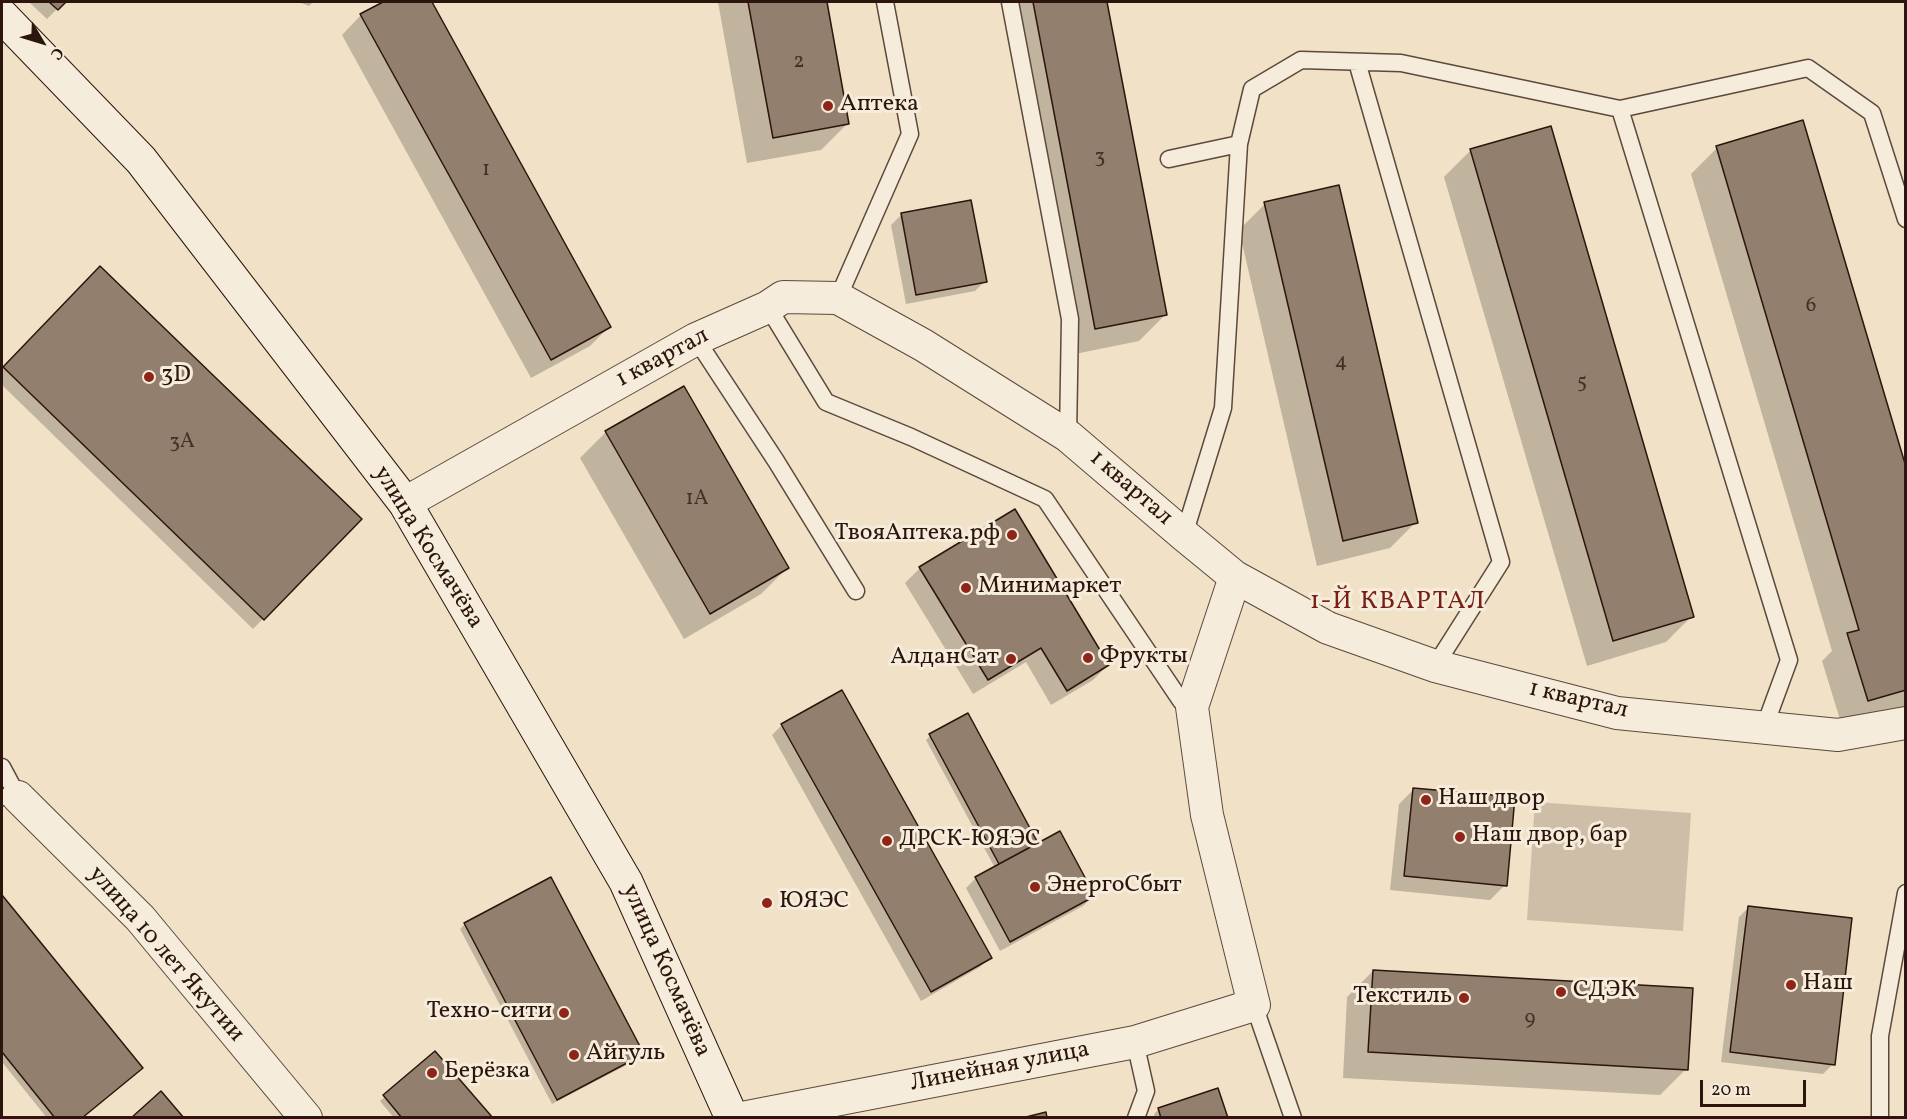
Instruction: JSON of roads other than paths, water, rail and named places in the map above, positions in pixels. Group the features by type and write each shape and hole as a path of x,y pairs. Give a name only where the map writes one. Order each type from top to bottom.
{"main road":[{"name":"улица Космачёва","path":"2,16 141,160 405,503 626,882 748,1117"}],"street":[{"name":"1 квартал","path":"405,503 696,339 768,307 783,297 838,298 923,345 1068,436 1235,576 1328,628 1435,666 1617,714 1838,735 1905,723"},
{"path":"1235,576 1192,707 1207,815 1254,1005"},
{"name":"улица 10 лет Якутии","path":"10,797 140,918 306,1118"},
{"name":"Линейная улица","path":"748,1117 1135,1042 1254,1005"}],"lane":[{"path":"838,298 910,134 885,2"},
{"path":"1010,2 1070,319 1068,436"},
{"path":"1184,535 1223,408 1239,144 1252,89 1301,60 1401,63 1620,109 1808,68 1872,113 1905,219"},
{"path":"1357,62 1501,562 1435,666"},
{"path":"1620,109 1789,660 1764,728"},
{"path":"1169,159 1239,144"},
{"path":"768,307 826,402 911,437 1045,500 1181,701 1192,707"},
{"path":"696,339 776,461 856,591"},
{"path":"2,767 10,797"},
{"path":"1880,1118 1880,1036 1905,893"},
{"path":"1254,1005 1293,1118"},
{"path":"1135,1042 1146,1091 1136,1118"}],"place":[{"name":"Аптека","path":"828,106"},
{"name":"3D","path":"149,377"},
{"name":"ТвояАптека.рф","path":"1012,535"},
{"name":"Минимаркет","path":"966,588"},
{"name":"Фрукты","path":"1088,658"},
{"name":"АлданСат","path":"1011,659"},
{"name":"Наш двор","path":"1426,800"},
{"name":"Наш двор, бар","path":"1460,837"},
{"name":"ДРСК-ЮЯЭС","path":"887,841"},
{"name":"ЭнергоСбыт","path":"1035,887"},
{"name":"ЮЯЭС","path":"767,903"},
{"name":"Наш","path":"1791,985"},
{"name":"СДЭК","path":"1561,992"},
{"name":"Текстиль","path":"1464,998"},
{"name":"Техно-сити","path":"564,1013"},
{"name":"Айгуль","path":"574,1055"},
{"name":"Берёзка","path":"432,1073"}],"district":[{"name":"1-Й КВАРТАЛ","path":"1398,603"}]}
